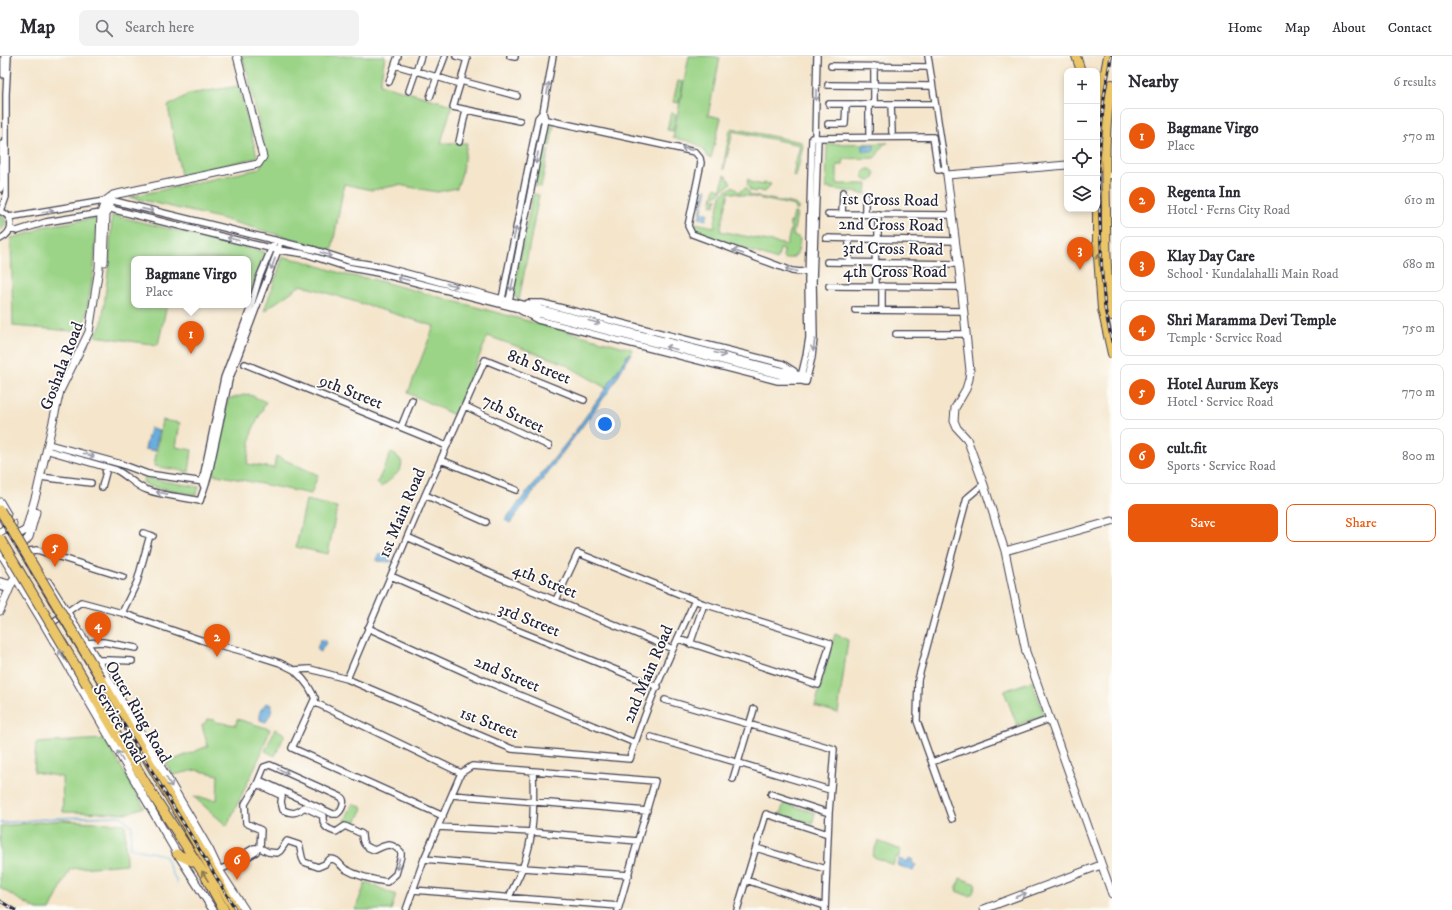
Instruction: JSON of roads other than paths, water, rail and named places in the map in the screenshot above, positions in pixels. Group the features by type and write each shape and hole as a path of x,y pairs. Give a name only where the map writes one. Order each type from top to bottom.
{"highway":[{"name":"Outer Ring Road","path":"0,510 163,788 202,851 235,910"},
{"name":"Outer Ring Road","path":"0,539 151,792 206,877 224,910"},
{"path":"177,854 196,863"}],"main road":[{"path":"1076,56 1080,68"},
{"path":"1108,56 1100,99 1101,118 1109,175 1106,262 1112,316"},
{"path":"1099,140 1101,118 1109,99 1112,84"},
{"path":"1097,212 1097,244 1102,309 1112,354"}],"street":[{"path":"0,189 2,182 4,56"},
{"path":"0,239 6,236 11,229 9,217 1,211 6,197 6,94 8,56"},
{"path":"9,217 109,199 258,164 263,157 236,56"},
{"path":"389,82 398,56"},
{"path":"409,91 421,56"},
{"path":"430,97 444,56"},
{"path":"456,56 468,58 453,107 520,121"},
{"path":"509,303 545,119 543,112 553,56"},
{"path":"803,377 812,357 814,338 813,281 817,56"},
{"path":"928,56 952,215 966,334 969,379 966,389 955,408 954,417 957,428 967,439 984,485 1005,551 1026,652 1112,894"},
{"path":"395,65 517,96"},
{"path":"831,66 930,67"},
{"path":"869,133 874,86 874,66"},
{"path":"828,85 932,86"},
{"path":"829,104 935,104"},
{"path":"828,124 845,124 846,104"},
{"path":"891,104 892,132"},
{"path":"459,142 466,110"},
{"path":"501,301 538,118 543,112"},
{"path":"538,118 695,152 700,158 701,163 688,226 692,234 792,271 801,272 808,270"},
{"path":"815,138 933,137 938,170 946,172 1064,165"},
{"path":"803,377 808,338 808,270 815,138"},
{"path":"842,214 843,192"},
{"path":"865,195 865,214"},
{"path":"109,199 315,250 349,261 380,266 501,301"},
{"name":"Goshala Road","path":"24,543 29,537 43,477 60,391 91,332 103,269 107,208 109,199"},
{"name":"Goshala Road","path":"91,332 99,268 101,213 109,199"},
{"path":"11,229 17,231 46,222 101,213 107,208 278,250 306,254 346,268 378,273 501,301 778,372 803,377"},
{"name":"1st Cross Road","path":"828,214 952,215"},
{"path":"876,286 875,263 878,214"},
{"name":"2nd Cross Road","path":"826,238 955,241"},
{"path":"849,238 849,262"},
{"path":"251,305 259,278 275,240"},
{"path":"49,447 123,473 136,484 147,490 200,501 229,380 282,242"},
{"name":"3rd Cross Road","path":"827,262 958,264"},
{"name":"4th Cross Road","path":"829,286 961,287"},
{"path":"882,286 882,310"},
{"path":"519,306 542,303 782,364 803,377"},
{"path":"519,306 538,320 778,381 803,377"},
{"path":"204,484 224,378 250,308"},
{"path":"855,310 964,310"},
{"path":"896,334 966,334"},
{"name":"8th Street","path":"485,360 584,400"},
{"name":"1st Main Road","path":"347,679 425,495 485,360"},
{"name":"9th Street","path":"245,364 447,446"},
{"path":"401,427 412,400"},
{"name":"7th Street","path":"465,406 549,446"},
{"path":"49,447 121,464 148,474 204,484"},
{"path":"441,460 516,490"},
{"path":"102,487 106,472 104,466"},
{"path":"43,477 91,483"},
{"name":"Goshala Road","path":"19,534 26,530 43,477"},
{"path":"952,819 916,720 918,680 968,498 984,485"},
{"path":"425,495 486,522"},
{"name":"Service Road","path":"0,502 97,660 205,842 219,870 245,910"},
{"path":"1005,551 1112,521"},
{"path":"0,532 13,524"},
{"path":"122,613 137,582 151,535 143,533"},
{"name":"4th Street","path":"407,537 673,649"},
{"path":"29,551 37,550 123,577"},
{"name":"Service Road","path":"0,552 46,628 177,854 213,910"},
{"path":"556,600 578,553 704,604 830,643 818,685 678,639"},
{"path":"0,611 15,576"},
{"name":"3rd Street","path":"390,576 489,619 658,687"},
{"path":"0,581 10,586"},
{"path":"0,587 10,586"},
{"name":"2nd Main Road","path":"630,759 673,649 695,600"},
{"path":"46,628 81,602 122,613 201,640 274,661 294,670 303,679 314,694 316,704 461,773"},
{"path":"690,644 704,604"},
{"name":"2nd Street","path":"368,628 476,677 635,743"},
{"path":"86,643 103,642 136,648"},
{"path":"97,660 132,661"},
{"name":"1st Street","path":"294,670 310,669 347,679 512,749 630,759"},
{"path":"315,698 292,748 443,816"},
{"path":"665,700 834,749 830,790 825,908 746,880"},
{"path":"733,779 754,709"},
{"path":"932,762 1050,719"},
{"path":"651,737 830,790"},
{"path":"258,782 282,796 280,802 283,810 291,813 299,812 304,807 337,814 344,802 343,799 270,765 264,767 258,782 245,804 246,823 261,830 259,848"},
{"path":"406,910 413,890 424,859 461,773 472,766 655,781 619,908 509,897 413,890"},
{"path":"509,897 522,868 532,832 534,802 533,771"},
{"path":"219,870 235,863 237,858 254,848 276,853 280,851 288,841 299,845 301,857 304,862 318,867 325,864 330,859 334,859 338,861 344,869 378,880 387,882 396,874 401,856 398,849 388,844 375,850 366,847 362,841 362,834 345,826 336,832 330,830 324,826 322,821 323,816 315,809 258,782"},
{"path":"771,794 829,813"},
{"path":"452,795 647,811"},
{"path":"737,910 766,814 828,834"},
{"path":"438,827 532,832 638,841"},
{"path":"756,848 826,869"},
{"path":"424,859 629,876"},
{"path":"985,910 984,909 1101,865"}],"water":[{"path":"863,145 874,145 874,151 863,151"},
{"path":"705,189 707,189 702,211 703,213 708,213 706,220 699,218"},
{"path":"629,353 631,353 611,388 510,523 505,520 571,437"},
{"path":"150,428 159,430 155,451 145,449"},
{"path":"378,554 390,555 391,562 377,561"},
{"path":"320,640 327,642 320,652 317,649"},
{"path":"266,703 272,705 271,713 266,722 260,720 260,711"},
{"path":"909,858 913,860 912,863 916,865 913,871 897,865 899,859 907,862"}],"waterway":[{"path":"0,823 56,818 121,816 132,826 130,848 164,855 177,883"}],"railway":[{"path":"1111,56 1104,96 1098,172 1102,275 1105,309 1112,342"},
{"path":"0,520 236,910"},
{"path":"0,901 15,910"}],"place":[{"name":"Klay Day Care","path":"1080,270"},
{"name":"Bagmane Virgo","path":"191,354"},
{"name":"Hotel Aurum Keys","path":"55,567"},
{"name":"Shri Maramma Devi Temple","path":"98,645"},
{"name":"Regenta Inn","path":"217,657"},
{"name":"cult.fit","path":"237,880"}]}
